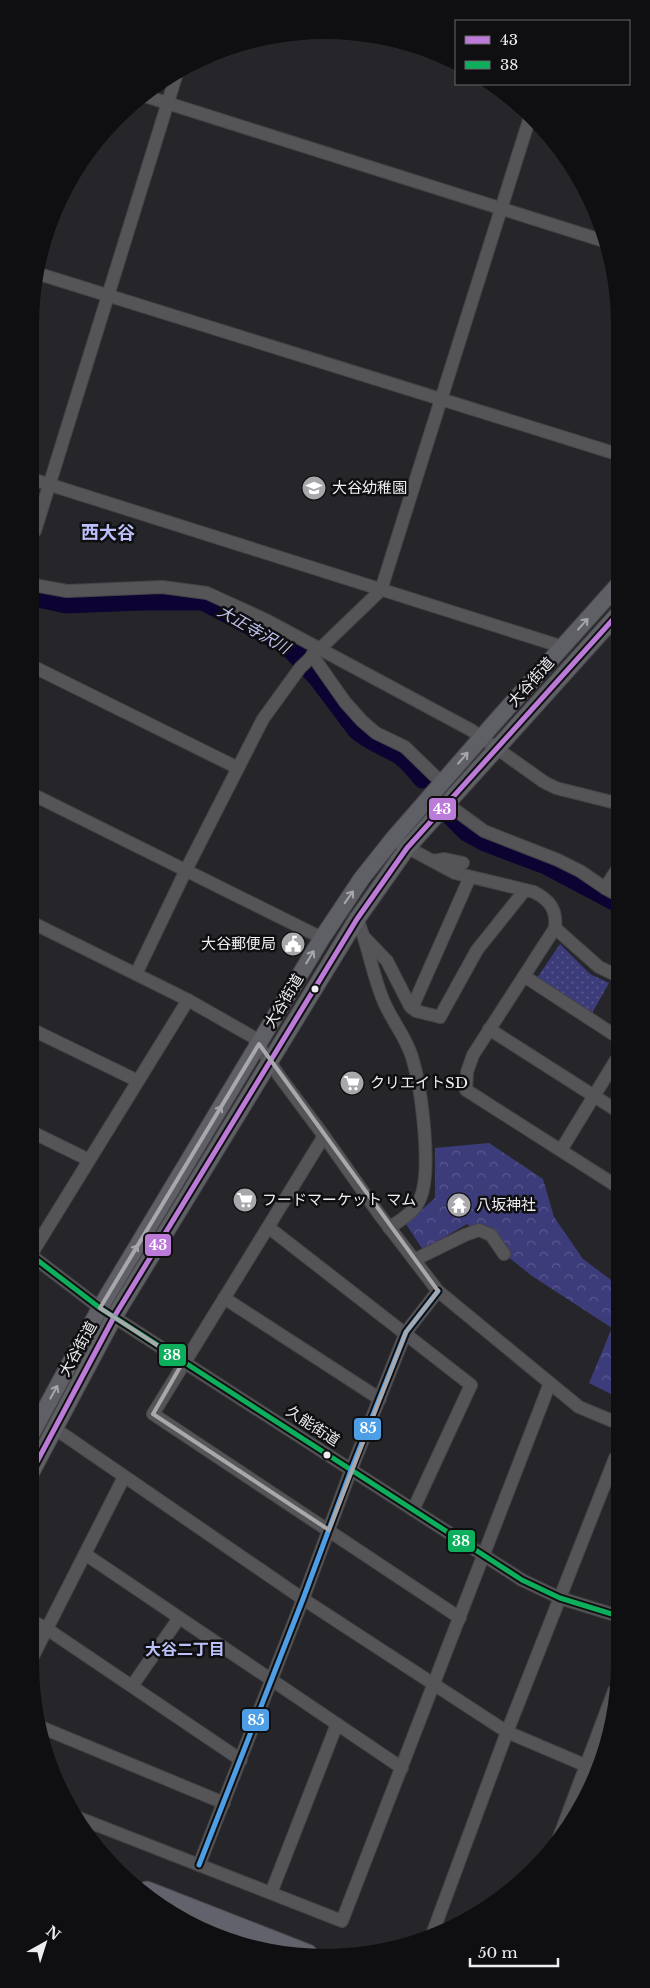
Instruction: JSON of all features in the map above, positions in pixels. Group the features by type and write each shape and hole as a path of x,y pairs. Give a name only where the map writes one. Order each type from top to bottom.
{"highway":[{"path":"158,1896 291,1947"}],"main road":[{"name":"大谷街道","path":"39,1457 107,1312 259,1044 322,938 362,878 392,839 611,593"},
{"name":"大谷街道","path":"39,1409 107,1312 270,1061 357,919 407,848 611,622"}],"street":[{"path":"39,519 174,82"},
{"path":"151,98 598,239"},
{"path":"136,974 186,870 263,719 310,658 381,590 528,124"},
{"path":"43,275 611,452"},
{"path":"39,481 563,647"},
{"path":"39,586 67,591 162,587 207,593 266,620 310,658 362,721 376,733 405,747 442,782"},
{"path":"310,658 482,736 544,782 556,788 611,802"},
{"path":"39,669 238,768"},
{"path":"39,796 322,938"},
{"path":"447,804 484,831 545,854 580,871 611,891"},
{"path":"392,839 455,873 525,890 544,897 552,905 556,917 555,928 473,1055 467,1072 466,1090 611,1182"},
{"path":"433,861 444,859 463,863"},
{"path":"412,1008 470,877"},
{"path":"366,939 388,961 412,1008 416,1011 440,1017 477,950 525,890"},
{"path":"357,919 366,939 384,1001 412,1056 421,1106 427,1164 424,1187 418,1204 404,1218 389,1228"},
{"path":"39,926 188,1000 247,1032 259,1044 280,1077 389,1228 438,1291 579,1407 611,1420"},
{"path":"555,928 599,967 611,973"},
{"path":"524,976 611,1033"},
{"path":"39,1243 188,1000"},
{"path":"489,1029 611,1107"},
{"path":"39,1033 138,1081"},
{"path":"560,1150 611,1068"},
{"path":"39,1135 89,1160"},
{"path":"324,1136 183,1362 153,1414 460,1618"},
{"path":"268,1226 406,1332 471,1385 413,1510"},
{"path":"414,1260 464,1235 479,1230 491,1235 504,1254"},
{"name":"久能街道","path":"39,1260 107,1312 522,1580 560,1598 611,1614"},
{"path":"199,1865 406,1332 438,1291"},
{"path":"224,1298 380,1399"},
{"path":"86,1821 342,1921 550,1383"},
{"path":"54,1428 303,1599 434,1686 507,1732 590,1768"},
{"path":"435,1927 507,1732 611,1468"},
{"path":"39,1645 124,1477"},
{"path":"86,1554 402,1768"},
{"path":"132,1686 179,1618"},
{"path":"39,1625 241,1760"},
{"path":"574,1805 590,1768 607,1716"},
{"path":"271,1893 338,1724"},
{"path":"47,1730 224,1803"}],"highlighted area":[{"path":"259,1044 438,1291 406,1332 329,1530 153,1414 183,1362 100,1308"}],"green space":[{"path":"560,944 590,974 609,983 591,1015 537,978"},
{"path":"489,1143 543,1179 554,1217 583,1259 611,1280 611,1327 532,1276 467,1224 423,1250 406,1224 435,1198 435,1148"},
{"path":"611,1330 611,1394 589,1383"}],"waterway":[{"name":"大正寺沢川","path":"39,597 66,603 203,600 287,644 318,677 357,729 402,755 423,778"},
{"name":"大正寺沢川","path":"452,816 467,831 485,841 546,864 611,898"}],"transit line":[{"name":"43","path":"39,1458 114,1317 357,919 407,848 611,622"},
{"name":"38","path":"39,1261 100,1308 522,1580 560,1598 611,1614"},
{"name":"85","path":"199,1865 406,1332 438,1291"}],"place":[{"name":"大谷幼稚園","path":"314,488"},
{"name":"大谷郵便局","path":"293,944"},
{"name":"クリエイトSD","path":"352,1083"},
{"name":"フードマーケット マム","path":"245,1200"},
{"name":"八坂神社","path":"459,1205"}],"district":[{"name":"西大谷","path":"108,533"},
{"name":"大谷二丁目","path":"185,1649"}]}
